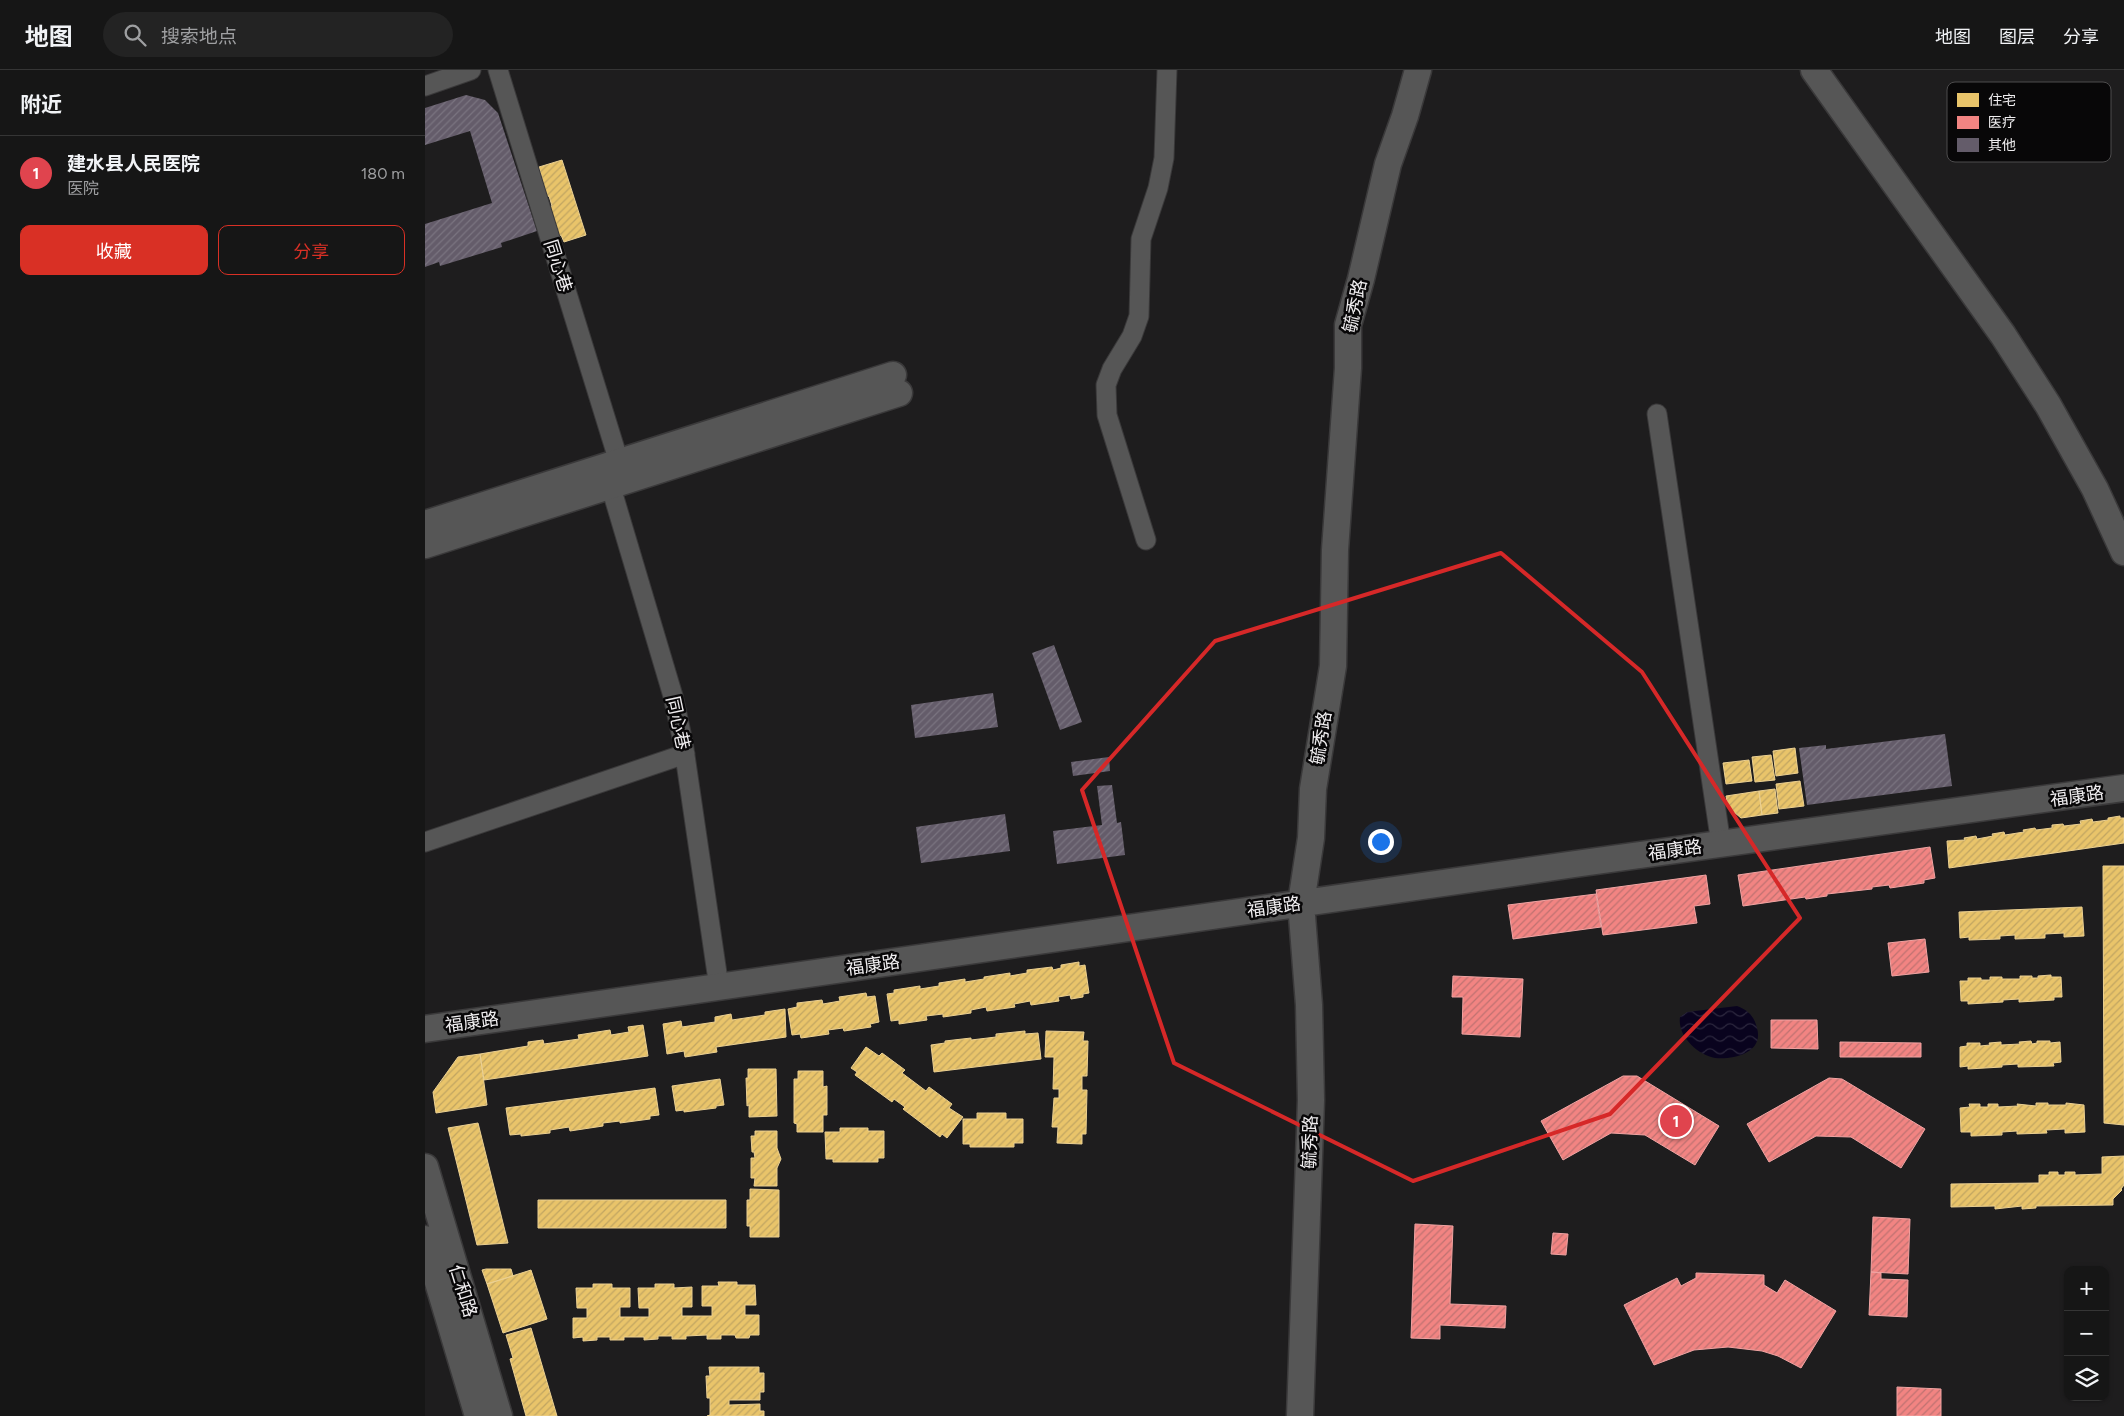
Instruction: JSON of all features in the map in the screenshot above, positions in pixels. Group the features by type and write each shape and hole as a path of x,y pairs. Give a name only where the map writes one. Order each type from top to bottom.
{"street":[{"path":"425,86 471,70"},
{"name":"同心巷","path":"497,70 673,696 685,754 719,987"},
{"path":"1146,540 1107,415 1105,396 1106,385 1112,369 1133,336 1139,316 1141,239 1158,188 1165,150 1167,70"},
{"name":"毓秀路","path":"1300,1416 1311,1100 1309,1005 1301,903 1311,838 1313,788 1333,666 1335,550 1348,368 1348,325 1361,279 1387,164 1405,116 1418,70"},
{"path":"1819,78 1857,100 2017,325 2063,396 2110,481 2124,511"},
{"path":"1819,78 1997,327 2049,405 2095,489 2124,552"},
{"path":"425,524 611,472 896,384"},
{"path":"1657,414 1721,844"},
{"path":"425,545 611,472"},
{"path":"425,842 685,754"},
{"name":"福康路","path":"425,1029 1301,903 2124,788"},
{"name":"仁和路","path":"425,1167 499,1416"},
{"name":"仁和路","path":"425,1239 477,1416"}],"highlighted area":[{"path":"1501,553 1642,672 1800,918 1610,1114 1413,1181 1174,1063 1082,790 1215,641"}],"water":[{"path":"1737,1006 1750,1014 1757,1028 1758,1036 1756,1043 1746,1053 1731,1058 1715,1058 1696,1049 1685,1038 1680,1024 1680,1017 1687,1012"}],"building: 住宅":[{"path":"562,160 586,235 564,242 561,235 559,236 549,207 552,206 549,196 547,197 539,167"},
{"path":"1795,748 1798,773 1776,776 1773,751"},
{"path":"1771,755 1775,780 1755,782 1752,757"},
{"path":"1749,760 1752,781 1726,784 1723,763"},
{"path":"1800,781 1804,806 1779,809 1776,784"},
{"path":"1775,789 1778,813 1762,815 1759,791"},
{"path":"1759,791 1762,815 1741,818 1728,807 1726,796"},
{"path":"2120,816 2120,818 2124,818 2124,843 1949,868 1947,841 1965,840 1964,838 1976,836 1977,839 2004,832 2005,835 2035,828 2036,830 2052,828 2052,825 2081,824 2080,821 2092,819 2093,822"},
{"path":"2103,866 2124,866 2124,1125 2104,1123"},
{"path":"2082,907 2084,936 2064,937 2064,933 2045,934 2045,938 2015,939 2015,935 2000,936 2000,939 1969,940 1969,937 1960,938 1959,912"},
{"path":"1079,962 1079,966 1085,965 1089,993 1083,994 1083,997 1071,999 1070,995 1058,997 1059,1001 1031,1005 1030,1001 1014,1004 1015,1007 987,1011 986,1007 971,1010 971,1013 943,1017 943,1014 926,1016 927,1020 899,1024 899,1020 891,1021 887,994 894,993 894,990 920,986 920,989 939,986 939,983 965,979 965,982 1010,973 1010,976 1027,973 1027,970 1052,967 1053,970 1061,968 1061,965"},
{"path":"2051,975 2051,977 2061,977 2062,997 2054,997 2054,1000 2019,1002 2019,999 1968,1004 1968,1001 1961,1001 1960,981 1968,981 1968,978 1981,978 1981,980 1990,980 1990,977 2020,979 2020,976 2038,978 2038,976"},
{"path":"866,993 867,997 875,996 879,1022 870,1024 871,1027 844,1031 843,1028 828,1030 829,1034 801,1038 800,1034 792,1035 788,1009 797,1007 797,1003 822,1000 823,1004 840,1001 839,997"},
{"path":"785,1009 786,1037 716,1047 717,1052 685,1057 684,1051 667,1054 663,1024 681,1021 682,1027 715,1022 715,1017 731,1014 732,1020 765,1015 765,1012"},
{"path":"643,1025 648,1056 484,1080 480,1054 528,1046 528,1042 543,1040 544,1044 579,1039 578,1035 610,1030 611,1035 629,1032 628,1027"},
{"path":"1025,1031 1025,1034 1038,1033 1041,1059 934,1072 931,1045 945,1043 945,1041 996,1037 996,1034"},
{"path":"1046,1031 1084,1032 1083,1041 1088,1041 1087,1076 1082,1076 1082,1090 1087,1090 1086,1134 1082,1134 1082,1144 1057,1143 1058,1127 1052,1127 1054,1098 1059,1098 1059,1089 1053,1089 1054,1057 1045,1057"},
{"path":"2031,1041 2032,1044 2037,1043 2037,1041 2060,1042 2061,1062 2053,1063 2054,1066 2018,1067 2018,1064 1968,1069 1968,1066 1960,1067 1960,1047 1967,1046 1967,1043 1980,1043 1980,1046 1990,1045 1989,1043 2001,1042 2001,1045 2020,1044 2019,1042"},
{"path":"866,1047 879,1056 882,1053 905,1070 902,1073 926,1091 929,1087 952,1104 949,1108 963,1117 947,1138 942,1134 940,1137 903,1109 905,1107 894,1099 892,1102 855,1075 857,1072 851,1068"},
{"path":"480,1054 487,1105 436,1113 433,1092 458,1057"},
{"path":"748,1069 776,1069 777,1116 749,1117 746,1078 748,1078"},
{"path":"798,1071 823,1071 823,1087 827,1086 827,1115 823,1115 823,1132 797,1132 797,1124 794,1123 794,1079 798,1079"},
{"path":"720,1079 724,1105 716,1106 716,1108 684,1112 684,1110 676,1111 672,1086"},
{"path":"655,1088 659,1115 650,1116 650,1119 603,1123 603,1126 570,1131 569,1127 550,1130 550,1133 521,1136 521,1134 510,1135 506,1108"},
{"path":"2036,1103 2084,1105 2085,1132 2065,1133 2065,1129 2046,1130 2047,1133 2017,1134 2017,1131 2002,1132 2002,1135 1971,1136 1971,1132 1961,1132 1960,1108 1970,1107 1969,1104 1980,1104 1980,1107 1988,1107 1988,1104 1998,1104 1998,1107 2018,1106 2017,1104 2036,1106"},
{"path":"977,1113 1006,1113 1006,1119 1023,1119 1023,1143 1014,1143 1014,1147 970,1147 970,1144 963,1144 963,1119 977,1119"},
{"path":"478,1123 508,1243 477,1245 448,1128"},
{"path":"840,1128 868,1128 868,1131 884,1131 884,1158 878,1158 878,1162 833,1162 833,1159 826,1159 825,1132 840,1132"},
{"path":"755,1131 777,1131 777,1148 781,1159 777,1168 777,1186 754,1186 755,1178 751,1178 751,1158 755,1158 754,1152 752,1152 751,1136 755,1136"},
{"path":"2124,1156 2124,1185 2122,1190 2113,1199 2113,1205 2036,1206 2036,1208 2022,1209 2022,1206 1995,1209 1995,1206 1951,1207 1951,1184 2039,1183 2039,1175 2049,1175 2049,1172 2058,1172 2058,1175 2065,1175 2065,1172 2075,1172 2075,1175 2102,1174 2102,1157"},
{"path":"750,1189 779,1190 779,1237 750,1237 750,1226 747,1226 747,1200 750,1200"},
{"path":"538,1200 726,1200 726,1228 538,1228"},
{"path":"511,1269 513,1276 487,1284 482,1270"},
{"path":"531,1270 547,1319 503,1333 487,1284"},
{"path":"718,1282 737,1282 737,1285 755,1285 756,1305 745,1305 745,1315 759,1315 759,1335 750,1335 749,1338 736,1338 735,1335 721,1335 721,1339 707,1339 707,1335 686,1336 686,1339 658,1336 658,1339 644,1340 644,1337 624,1337 624,1340 610,1340 610,1337 597,1337 597,1340 583,1341 583,1337 573,1338 573,1318 587,1318 587,1308 577,1308 576,1288 593,1288 593,1284 612,1284 612,1288 630,1288 630,1307 620,1307 620,1317 649,1317 649,1308 639,1308 638,1288 655,1288 655,1284 674,1284 674,1288 692,1287 692,1307 682,1307 682,1316 712,1316 712,1306 702,1306 702,1286 719,1286"},
{"path":"531,1328 557,1416 526,1416 510,1359 513,1358 506,1335"},
{"path":"709,1367 759,1367 759,1373 764,1373 764,1392 760,1392 760,1400 729,1400 729,1405 760,1404 760,1411 764,1411 764,1416 707,1416 710,1415 710,1398 707,1398 706,1376 710,1376"}],"building: 医疗":[{"path":"1930,847 1935,878 1924,880 1924,883 1890,888 1889,885 1872,887 1872,889 1827,894 1827,896 1806,899 1805,897 1743,906 1738,875"},
{"path":"1706,875 1710,904 1694,906 1697,923 1603,935 1596,890"},
{"path":"1596,894 1601,927 1513,939 1508,905"},
{"path":"1925,939 1929,972 1892,976 1888,943"},
{"path":"1453,976 1523,979 1520,1037 1462,1034 1463,997 1452,997"},
{"path":"1771,1020 1817,1020 1818,1049 1771,1048"},
{"path":"1840,1042 1921,1043 1921,1057 1840,1057"},
{"path":"1623,1076 1637,1076 1719,1126 1695,1165 1645,1135 1611,1133 1563,1160 1541,1121"},
{"path":"1829,1078 1842,1079 1925,1129 1901,1168 1851,1137 1816,1136 1769,1162 1747,1124"},
{"path":"1873,1217 1910,1219 1908,1274 1871,1272"},
{"path":"1415,1224 1453,1226 1450,1304 1506,1306 1505,1328 1440,1325 1440,1339 1411,1338"},
{"path":"1553,1233 1568,1234 1566,1255 1551,1254"},
{"path":"1871,1272 1881,1273 1881,1279 1908,1280 1907,1317 1869,1315"},
{"path":"1696,1273 1764,1275 1764,1285 1777,1293 1785,1280 1836,1311 1801,1368 1778,1356 1762,1351 1728,1347 1694,1350 1654,1365 1624,1305 1677,1278 1681,1286 1696,1278"},
{"path":"1897,1387 1941,1389 1941,1416 1897,1416"}],"building: 其他":[{"path":"466,95 485,100 498,113 537,231 501,243 502,247 440,266 439,262 425,267 425,224 492,203 470,131 425,145 425,108"},
{"path":"1054,645 1082,722 1060,730 1032,653"},
{"path":"993,693 998,727 915,738 911,705"},
{"path":"1945,734 1952,786 1807,805 1799,748 1826,745 1826,749"},
{"path":"1109,757 1110,771 1073,776 1071,762"},
{"path":"1112,785 1117,823 1121,822 1125,855 1057,864 1053,831 1102,825 1097,786"},
{"path":"1005,814 1010,851 921,863 916,827"}],"place":[{"name":"建水县人民医院","path":"1676,1121"}]}
